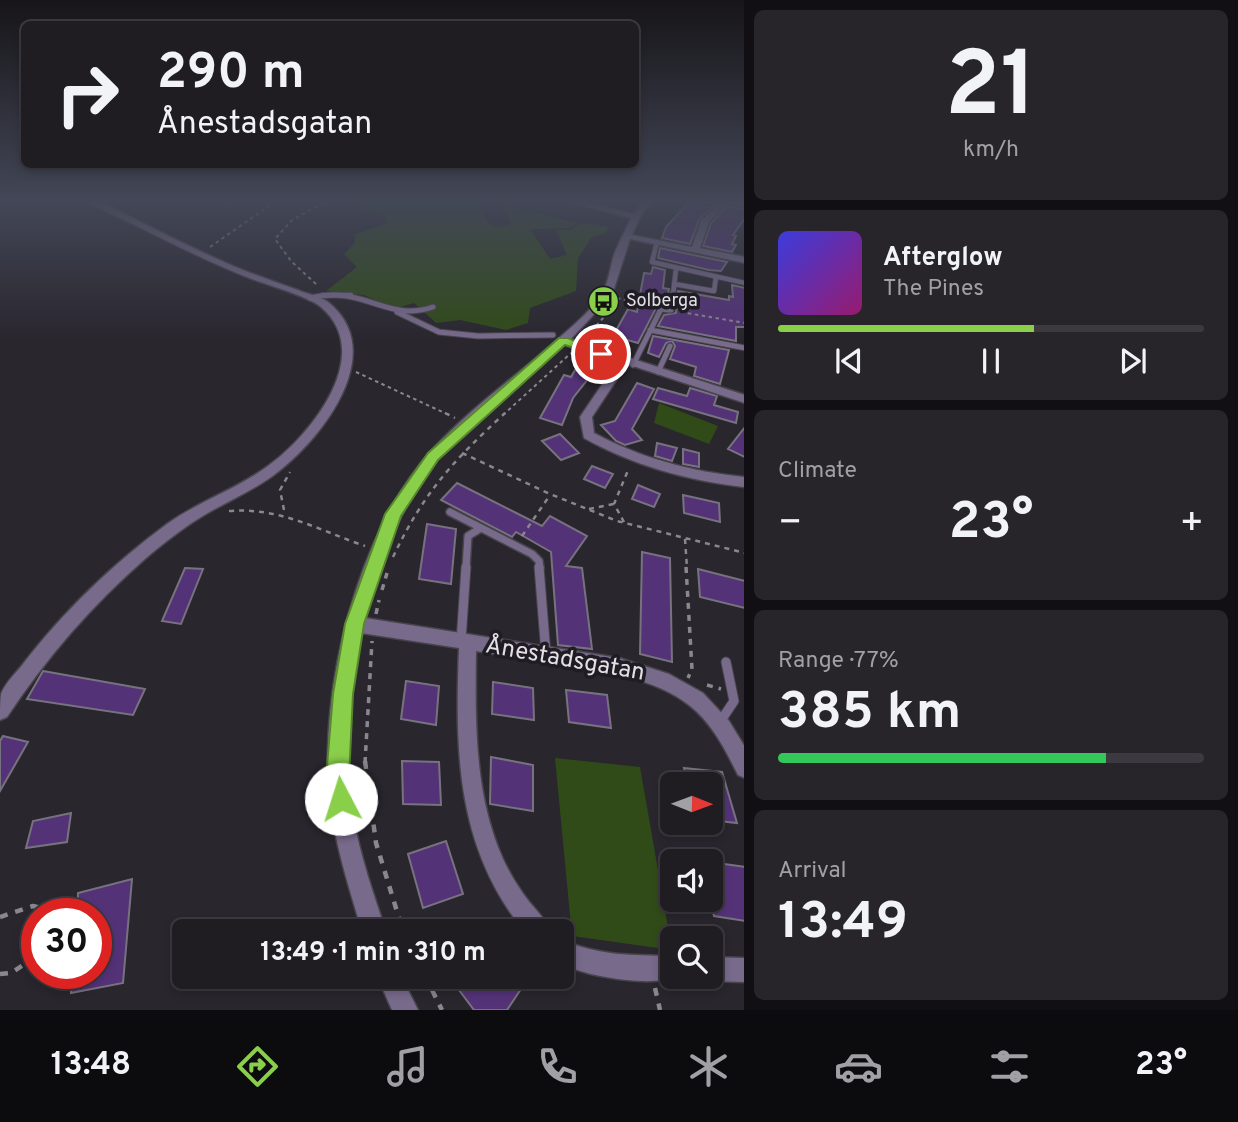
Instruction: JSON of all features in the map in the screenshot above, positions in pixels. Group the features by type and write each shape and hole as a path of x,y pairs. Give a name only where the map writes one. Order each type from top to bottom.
{"street":[{"path":"0,711 29,665 73,618 164,534 272,470 298,445 338,396 348,369 348,345 335,314 323,303 185,246"},
{"path":"370,919 352,863 338,778 343,694 354,624 385,555 393,514 433,457 607,295 624,246"},
{"path":"677,246 744,260"},
{"path":"695,250 696,246"},
{"path":"558,338 628,363 744,398"},
{"path":"628,363 586,417 588,435 608,448 703,475 744,482"},
{"name":"Ånestadsgatan","path":"354,624 619,666 672,682 693,696 738,740 744,768"},
{"name":"Ånestadsgatan","path":"465,642 464,731 469,778 481,828 506,888 530,919"},
{"path":"574,959 618,967 660,968"},
{"path":"723,969 744,970"},
{"path":"394,989 405,1010"}],"lane":[{"path":"656,246 652,262 744,283"},
{"path":"628,363 661,309 671,310 676,269"},
{"path":"674,284 714,291 716,277"},
{"path":"310,298 326,291 356,294 439,332 558,338"},
{"path":"397,312 412,314 433,307"},
{"path":"650,330 744,348"},
{"path":"658,372 670,346"},
{"path":"450,512 532,554 539,561 546,655"},
{"path":"465,642 468,536 481,528"},
{"path":"719,722 734,701 726,662"}],"path":[{"path":"201,254 212,246"},
{"path":"280,246 291,261 316,284"},
{"path":"619,299 661,309"},
{"path":"671,310 744,323"},
{"path":"226,512 264,508 285,512 320,530 385,555 413,514 462,453 579,346"},
{"path":"348,369 467,424"},
{"path":"285,512 280,490 295,464 298,445"},
{"path":"462,453 550,495 624,523 744,553"},
{"path":"614,504 635,456"},
{"path":"514,546 550,495"},
{"path":"587,509 614,504"},
{"path":"614,504 624,523"},
{"path":"685,539 692,669 687,680 733,692"},
{"path":"387,573 374,627 365,763 376,844 398,919"},
{"path":"0,917 21,910"},
{"path":"0,974 12,972 21,966"},
{"path":"432,989 442,1010"}],"green space":[{"path":"352,246 541,246 550,259 567,255 563,246 586,246 578,258 576,291 530,308 528,323 506,330 460,320 436,323 414,303 394,309 364,295 326,291 357,267 344,254"},
{"path":"659,403 718,426 709,444 654,423"},
{"path":"555,758 640,767 660,881 660,912 665,912 668,926 660,926 660,948 574,936 574,919 570,919"}],"building":[{"path":"704,246 735,246 732,252"},
{"path":"660,248 727,262 721,271 709,270 658,258"},
{"path":"653,267 665,270 663,288 669,289 666,304 657,306 638,343 613,336 628,309 637,312 644,273 651,274"},
{"path":"732,285 744,288 744,327 736,327 736,341 658,326 664,315 676,313 678,291 729,300 729,296 733,297"},
{"path":"653,336 729,350 720,384 694,376 696,367 670,359 675,346 672,341 666,343 659,357 648,353"},
{"path":"581,360 599,365 573,398 562,425 540,418 564,375 571,377"},
{"path":"637,383 654,389 632,429 642,440 625,445 616,441 601,425 615,421"},
{"path":"658,388 687,396 690,388 717,396 714,405 738,412 736,423 653,399"},
{"path":"744,428 744,457 728,449"},
{"path":"560,434 579,453 561,460 542,441"},
{"path":"657,443 677,448 672,461 655,456"},
{"path":"683,449 699,453 699,467 683,464"},
{"path":"592,466 613,474 605,488 584,479"},
{"path":"457,483 542,526 550,516 587,536 566,566 582,568 592,649 558,645 551,552 516,532 512,537 441,500"},
{"path":"638,485 660,494 654,507 632,499"},
{"path":"683,495 719,503 720,522 684,513"},
{"path":"427,524 456,529 451,584 419,579"},
{"path":"642,552 670,558 672,662 640,654"},
{"path":"185,568 203,569 181,624 162,621"},
{"path":"698,569 744,581 744,608 700,597"},
{"path":"43,671 145,689 133,715 27,699"},
{"path":"406,681 439,686 436,725 401,719"},
{"path":"493,682 533,688 534,720 492,714"},
{"path":"566,690 607,695 611,728 569,722"},
{"path":"3,736 28,742 0,791 0,741"},
{"path":"491,757 533,765 533,811 490,804"},
{"path":"402,761 439,762 441,805 403,804"},
{"path":"684,768 722,772 685,772"},
{"path":"723,775 737,823 723,821"},
{"path":"71,813 67,842 26,848 33,821"},
{"path":"446,841 463,894 423,908 408,854"},
{"path":"723,864 744,867 744,921 714,916 713,912 723,912"},
{"path":"132,879 123,983 112,985 112,898 78,898 78,893"},
{"path":"71,989 92,989 71,993"},
{"path":"458,989 521,989 507,1010 474,1010"}],"place":[{"name":"Solberga","path":"603,301"}],"route":[{"path":"341,799 338,778 343,694 354,624 393,514 433,457 563,340 601,354"}]}
